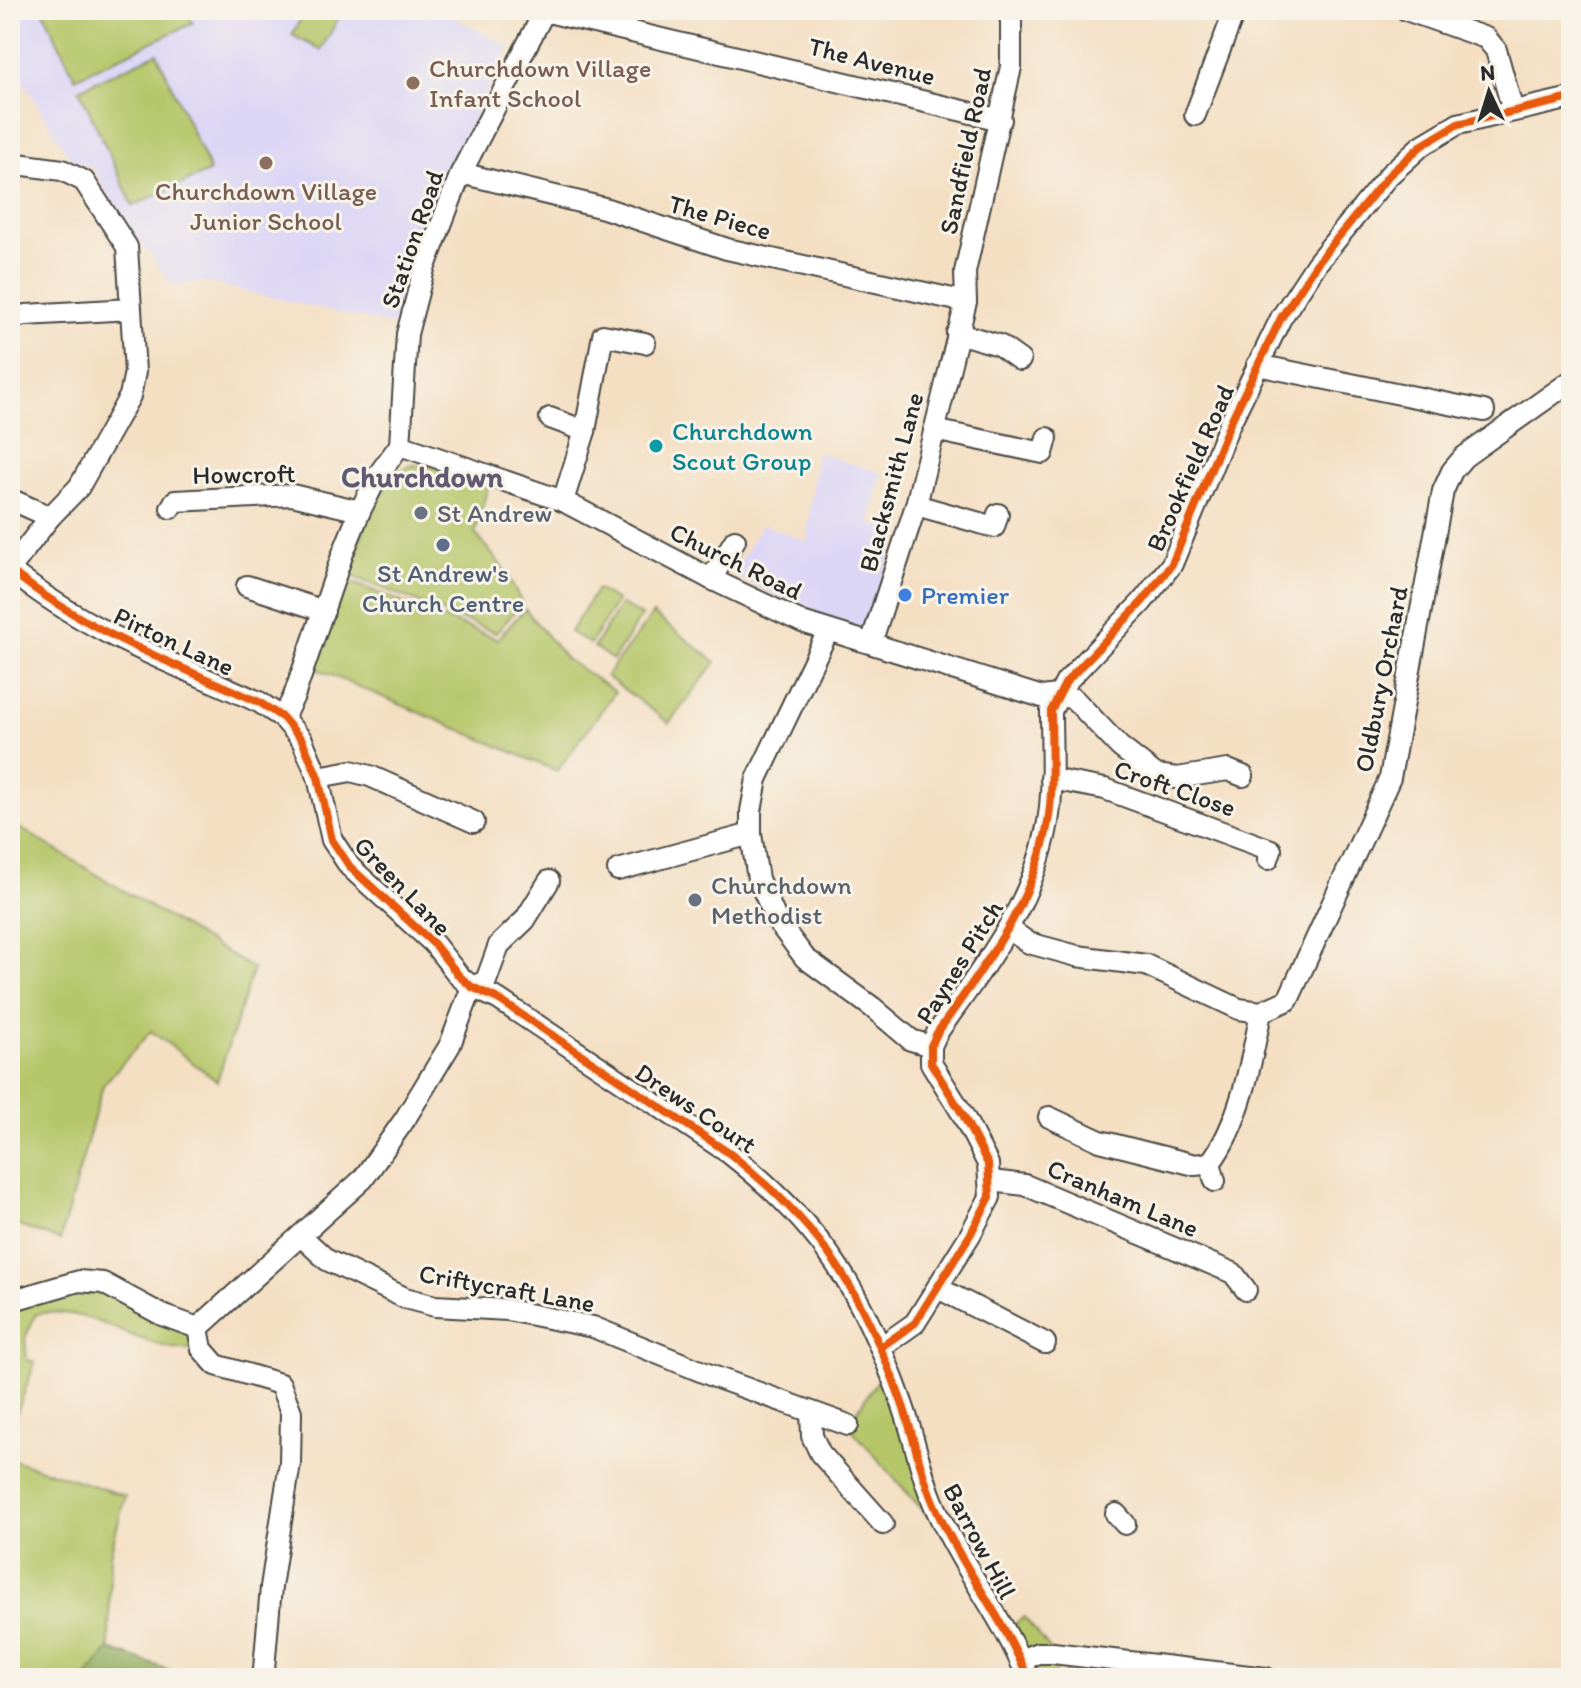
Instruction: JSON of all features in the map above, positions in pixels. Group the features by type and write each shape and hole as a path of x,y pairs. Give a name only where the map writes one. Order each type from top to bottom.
{"street":[{"name":"The Avenue","path":"544,10 1001,120"},
{"name":"Station Road","path":"400,445 407,334 424,269 461,173 544,10"},
{"name":"Sandfield Road","path":"966,302 965,272 1011,67 1011,21 1008,10"},
{"path":"1195,115 1235,10"},
{"path":"1406,10 1486,38 1496,50 1513,111"},
{"name":"Brookfield Road","path":"1058,695 1066,682 1142,602 1172,564 1230,423 1281,318 1317,263 1389,175 1421,146 1458,124 1571,98"},
{"path":"10,163 62,170 84,181 127,247 135,372 130,396 79,487 50,517 10,570"},
{"name":"The Piece","path":"461,173 604,208 727,249 966,302"},
{"name":"Blacksmith Lane","path":"871,643 916,505 966,302"},
{"path":"10,318 131,309"},
{"path":"957,333 999,345 1020,360"},
{"path":"563,501 585,431 603,335 645,343"},
{"path":"1257,365 1484,411"},
{"name":"Oldbury Orchard","path":"1261,1012 1288,1000 1390,778 1443,491 1452,471 1464,457 1571,381"},
{"path":"550,418 585,431"},
{"path":"934,430 1043,452"},
{"path":"283,718 294,696 360,511 378,475 400,445"},
{"name":"Church Road","path":"400,445 563,501 711,579 802,622 1042,697 1058,695"},
{"name":"Howcroft","path":"173,499 292,495 360,511"},
{"path":"10,499 50,517"},
{"path":"916,505 994,527"},
{"path":"711,579 735,540"},
{"name":"Pirton Lane","path":"10,570 40,595 77,618 259,702 283,718"},
{"path":"254,595 324,611"},
{"path":"828,631 757,779 751,834 758,879 772,911 805,958 911,1040 931,1046"},
{"path":"1058,695 1074,699 1120,747 1156,775 1177,778 1233,768"},
{"name":"Paynes Pitch","path":"991,1181 988,1164 931,1063 931,1046 1009,929 1037,866 1048,821 1051,711 1058,695"},
{"name":"Green Lane","path":"283,718 302,740 318,777 332,840 350,867 434,944 459,976 472,987"},
{"path":"318,777 351,771 370,776 474,822"},
{"name":"Croft Close","path":"1051,779 1105,789 1271,850 1268,859"},
{"path":"618,870 751,834"},
{"path":"198,1328 363,1179 405,1119 450,1045 472,987 486,981 499,945 525,920 549,881"},
{"path":"1009,929 1029,943 1077,956 1146,965 1239,1009 1261,1012 1250,1072 1212,1172 1053,1125"},
{"name":"Drews Court","path":"472,987 498,999 685,1121 763,1180 800,1216 843,1272 867,1313 881,1347"},
{"path":"881,1347 915,1323 990,1197 991,1181"},
{"name":"Cranham Lane","path":"991,1181 1025,1185 1233,1273 1246,1290"},
{"name":"Criftycraft Lane","path":"301,1236 327,1260 405,1298 435,1306 508,1310 593,1327 848,1425"},
{"path":"10,1301 79,1281 103,1283 162,1315 198,1328"},
{"path":"938,1288 1045,1343"},
{"path":"198,1328 202,1349 216,1365 280,1384 291,1412 290,1463 268,1614 264,1669 269,1678"},
{"name":"Barrow Hill","path":"881,1347 937,1511 1024,1669"},
{"path":"811,1412 812,1436 820,1453 883,1524"},
{"path":"1024,1669 1038,1653 1053,1653 1266,1678"}],"shaded area":[{"name":"Churchdown Village Junior School","path":"10,10 439,10 510,47 422,228 398,321 392,325 205,282 172,285 150,253 131,238 93,168 71,159 10,61"},
{"path":"816,452 881,473 870,524 899,530 865,629 860,630 793,604 732,575 762,524 807,542"}],"green space":[{"path":"43,10 187,10 193,23 75,78"},
{"path":"305,10 343,10 321,50 292,35"},
{"path":"157,53 210,171 133,206 79,89"},
{"path":"412,465 431,466 489,483 475,533 504,569 522,603 496,633 347,574 380,495 400,471"},
{"path":"343,579 497,639 525,609 566,659 615,692 557,771 307,665"},
{"path":"597,589 617,601 590,644 570,632"},
{"path":"621,604 641,616 613,660 594,647"},
{"path":"653,614 716,662 669,723 606,676"},
{"path":"10,822 253,969 217,1081 151,1031 103,1085 60,1240 10,1223"},
{"path":"79,1281 198,1328 202,1349 159,1345 79,1316 36,1314 25,1338 27,1360 35,1362 10,1432 10,1301"},
{"path":"888,1364 937,1511 926,1514 848,1425"},
{"path":"10,1459 125,1496 110,1555 109,1649 86,1678 10,1678"},
{"path":"1024,1617 1053,1653 1056,1678 1028,1678 1006,1631"},
{"path":"109,1649 192,1678 86,1678"},
{"path":"1064,1666 1163,1678 1067,1678"}],"cycle path":[{"path":"881,1347 915,1323 990,1197 988,1164 931,1063 931,1046 1004,934 1031,881 1050,808 1051,711 1066,682 1142,602 1172,564 1230,423 1281,318 1317,263 1389,175 1421,146 1458,124 1571,98"},
{"path":"10,570 68,611 99,628 259,702 283,718 302,740 318,777 332,840 350,867 434,944 459,976 729,1153 790,1208 836,1264 871,1327 902,1403 938,1513 1028,1678"}],"place":[{"name":"Churchdown Village Infant School","path":"413,83"},
{"name":"Churchdown Village Junior School","path":"266,163"},
{"name":"Churchdown Scout Group","path":"656,446"},
{"name":"St Andrew","path":"421,513"},
{"name":"St Andrew's Church Centre","path":"443,545"},
{"name":"Premier","path":"905,595"},
{"name":"Churchdown Methodist","path":"695,900"}],"district":[{"name":"Churchdown","path":"422,477"}]}
